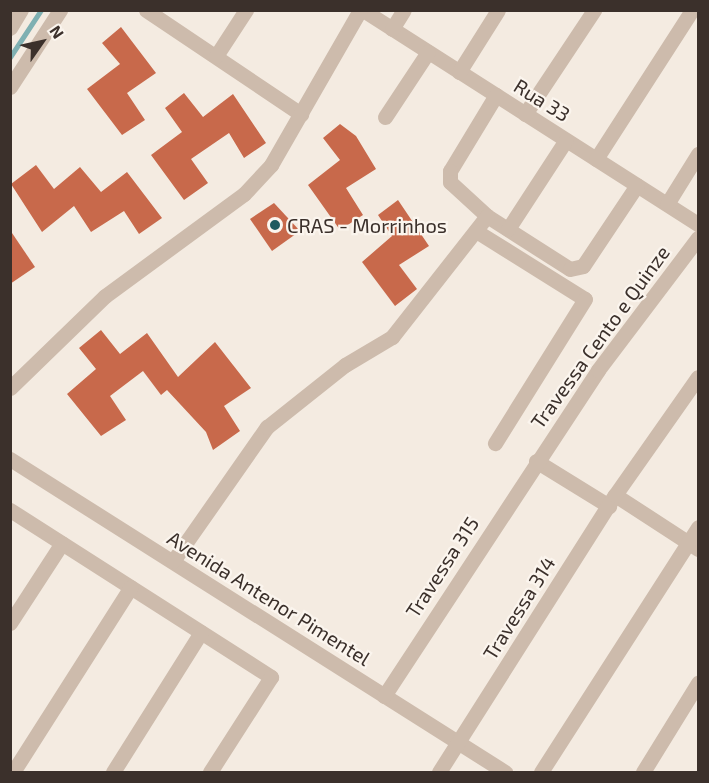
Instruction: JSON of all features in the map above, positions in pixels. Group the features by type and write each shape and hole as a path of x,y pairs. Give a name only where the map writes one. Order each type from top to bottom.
{"street":[{"path":"10,28 21,10"},
{"path":"10,87 60,10"},
{"path":"146,10 301,114"},
{"path":"216,56 246,10"},
{"path":"10,388 105,296 244,194 272,165 362,10"},
{"name":"Rua 33","path":"362,10 699,224"},
{"path":"392,29 404,10"},
{"path":"459,72 498,10"},
{"path":"525,114 594,10"},
{"path":"596,159 692,10"},
{"path":"385,117 428,52"},
{"path":"496,95 450,171 454,191 487,216 576,269 637,185"},
{"path":"508,229 566,140"},
{"path":"667,204 699,154"},
{"path":"173,561 267,427 345,365 392,337 487,216"},
{"path":"476,231 585,299 498,439"},
{"name":"Travessa Cento e Quinze","path":"536,462 699,238"},
{"name":"Travessa 314","path":"439,772 612,500 699,377"},
{"path":"536,462 612,500 694,546"},
{"name":"Travessa 315","path":"384,696 536,462"},
{"name":"Avenida Antenor Pimentel","path":"13,466 173,561 505,772"},
{"path":"10,510 271,677 210,772"},
{"path":"541,772 694,546 699,527"},
{"path":"10,623 62,543"},
{"path":"13,772 130,587"},
{"path":"113,772 201,632"},
{"path":"643,772 699,683"}],"building":[{"path":"121,27 156,73 127,93 145,120 122,135 87,89 120,64 102,43"},
{"path":"184,93 203,117 233,94 266,143 244,158 229,133 191,159 208,183 184,200 151,155 182,132 165,108"},
{"path":"340,124 356,136 376,169 346,188 363,215 340,230 308,185 340,160 323,138"},
{"path":"36,165 54,189 80,167 101,192 127,172 162,218 139,234 124,211 91,232 74,206 42,232 11,184"},
{"path":"398,200 429,246 399,265 417,289 395,306 362,262 392,236 378,215"},
{"name":"CRAS - Morrinhos","path":"274,203 300,231 272,251 250,219"},
{"path":"10,230 35,267 10,284"},
{"path":"101,330 120,354 147,333 178,377 215,342 251,388 224,406 240,431 213,450 206,432 167,390 161,395 143,371 110,396 126,420 101,436 67,394 96,369 79,348"}],"waterway":[{"path":"10,57 41,10"}],"place":[{"name":"CRAS - Morrinhos","path":"275,225"}]}
